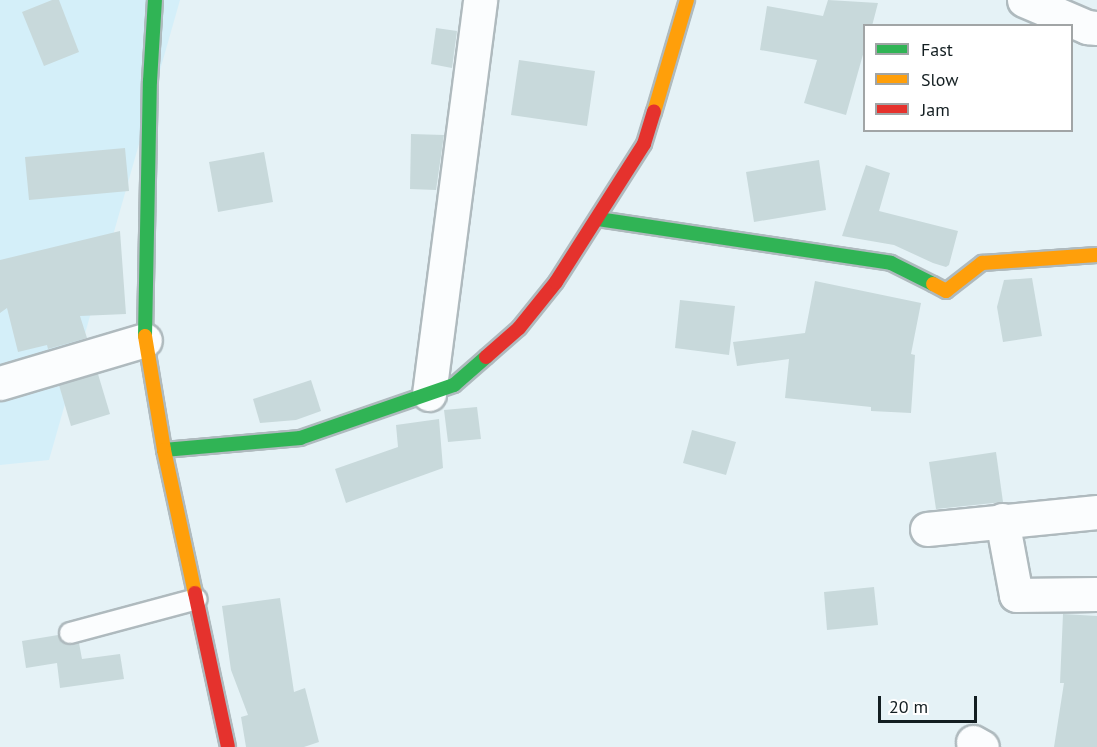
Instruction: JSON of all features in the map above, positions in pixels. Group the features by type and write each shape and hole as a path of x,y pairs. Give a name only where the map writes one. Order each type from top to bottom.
{"street":[{"path":"155,0 150,81 145,340 164,450 228,747"},
{"path":"429,394 480,0"},
{"path":"164,450 300,438 454,385 519,328 556,282 645,144 687,0"},
{"path":"1024,0 1087,27 1097,28"},
{"path":"598,219 891,263 946,291 982,263 1097,255"},
{"path":"0,383 145,340"},
{"path":"927,529 1097,512"},
{"path":"1002,520 1016,595 1097,594"}],"lane":[{"path":"70,633 196,599"}],"shaded area":[{"path":"0,0 180,0 49,460 0,465"}],"building":[{"path":"52,0 59,0 79,52 44,66 22,12"},
{"path":"828,0 878,3 873,24 863,24 863,55 846,115 804,103 817,60 760,50 767,6 823,16"},
{"path":"436,28 457,31 452,68 431,64"},
{"path":"519,60 595,71 587,126 511,115"},
{"path":"411,134 444,135 436,190 410,189"},
{"path":"125,148 129,191 29,200 25,157"},
{"path":"264,152 273,202 218,212 209,162"},
{"path":"819,160 826,210 754,222 746,172"},
{"path":"866,165 890,173 879,211 958,231 949,265 946,267 933,263 894,245 842,236"},
{"path":"120,231 126,314 80,316 87,338 48,349 47,345 18,352 7,308 0,313 0,260"},
{"path":"1032,278 1042,336 1003,342 997,307 1004,280"},
{"path":"815,281 921,303 911,354 915,355 911,413 871,411 871,407 785,398 789,359 737,366 733,342 805,333"},
{"path":"680,300 735,306 729,355 675,348"},
{"path":"98,374 110,414 71,426 59,385"},
{"path":"311,380 321,411 296,420 260,423 253,399"},
{"path":"477,407 481,439 448,442 444,410"},
{"path":"439,419 443,468 346,503 335,469 398,447 396,425"},
{"path":"692,430 736,442 726,475 683,463"},
{"path":"996,452 1003,502 936,509 929,462"},
{"path":"874,587 878,625 827,630 824,592"},
{"path":"280,598 294,692 305,688 319,742 304,747 246,747 241,717 248,715 231,670 222,606"},
{"path":"1063,614 1097,616 1097,747 1054,747 1064,683 1060,683"},
{"path":"58,635 66,644 79,643 82,659 120,654 124,679 60,688 57,663 26,668 22,641"}],"traffic: fast":[{"path":"145,336 150,81 155,0"},
{"path":"598,219 891,263 933,284"},
{"path":"164,450 300,438 454,385 486,357"}],"traffic: slow":[{"path":"654,112 687,0"},
{"path":"933,284 946,291 982,263 1097,255"},
{"path":"145,336 164,450 195,593"}],"traffic: jam":[{"path":"486,357 519,328 556,282 644,144 654,112"},
{"path":"195,593 228,747"}]}
